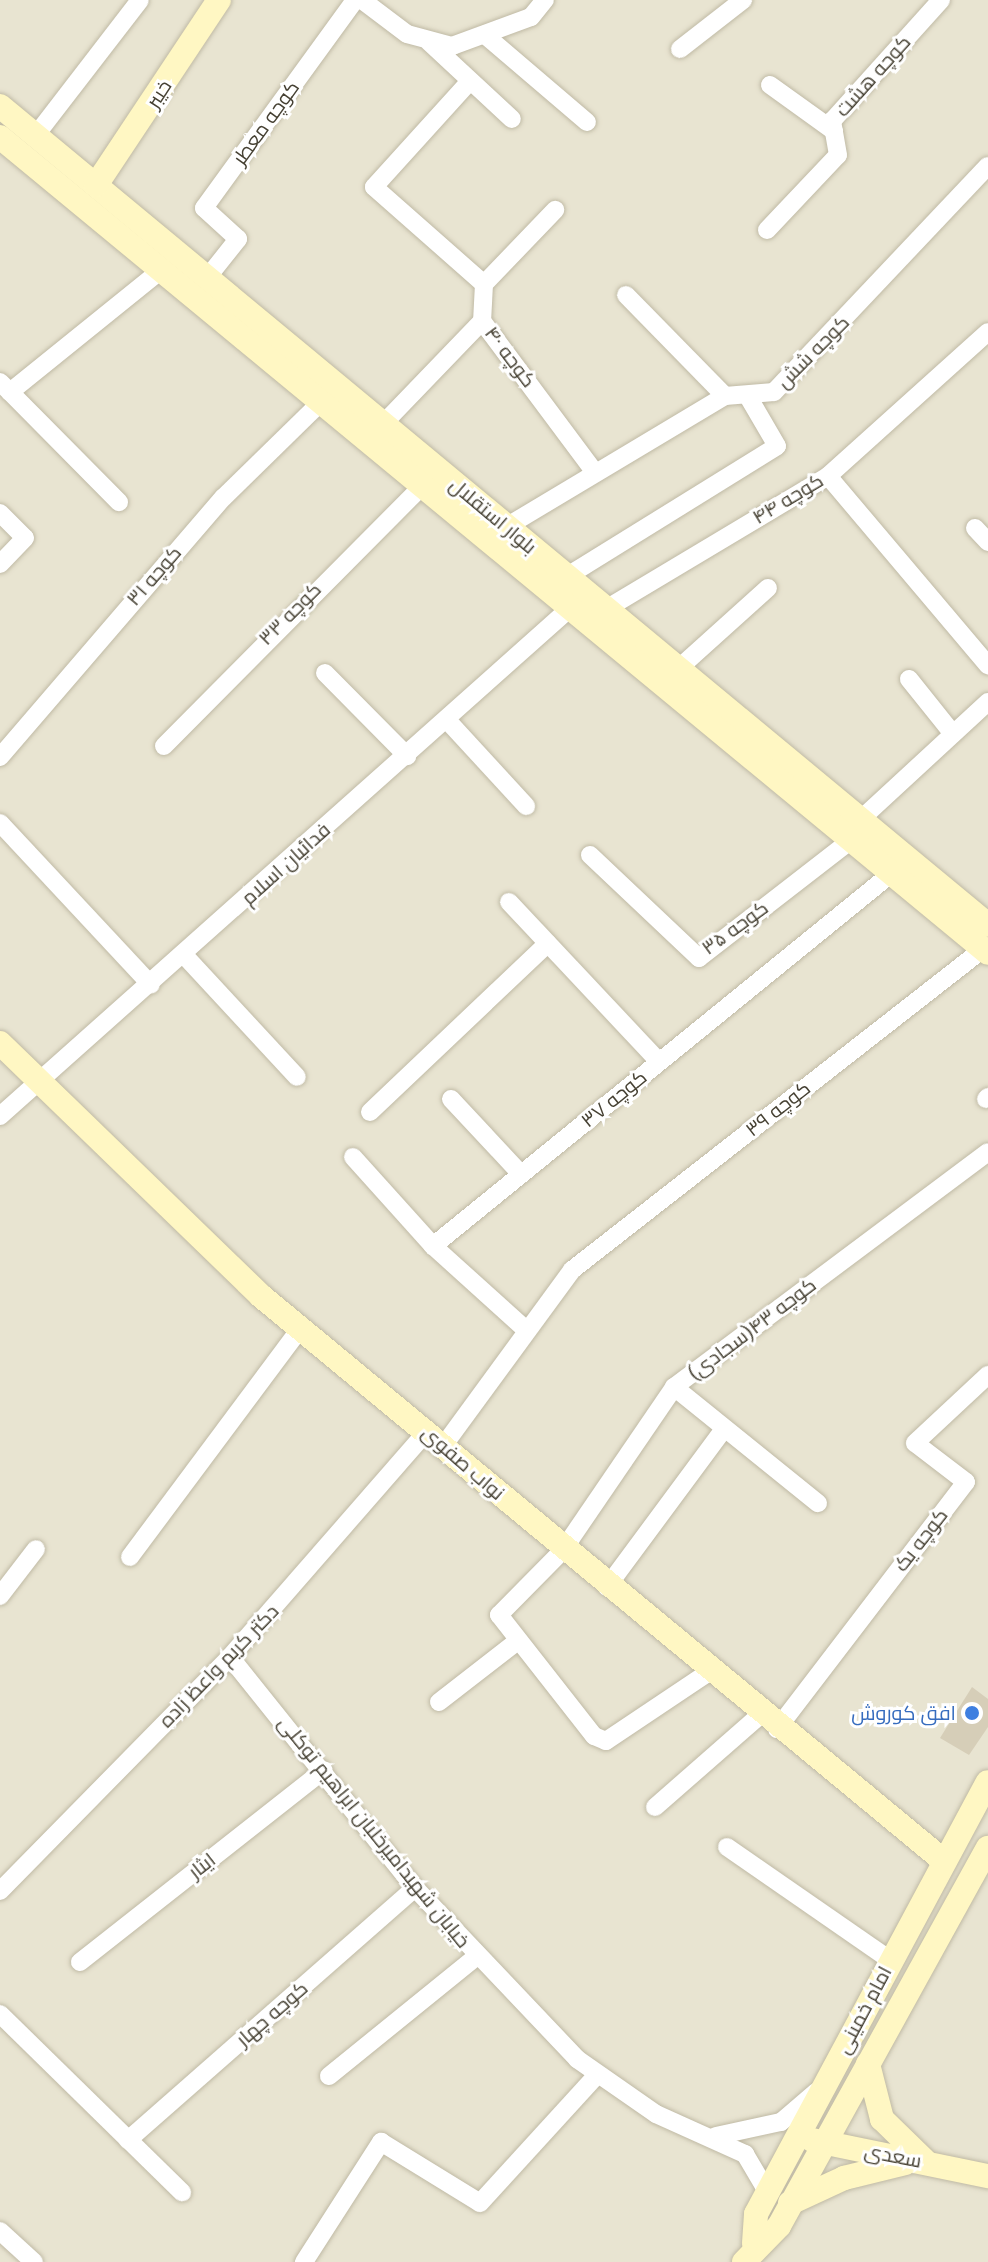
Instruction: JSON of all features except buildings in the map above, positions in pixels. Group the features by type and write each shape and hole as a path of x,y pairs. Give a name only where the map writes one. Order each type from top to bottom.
{"main road":[{"name":"خیبر","path":"96,185 219,0"},
{"name":"بلوار استقلال","path":"0,106 566,577 578,601 606,609 678,669 855,830 892,873 986,942"},
{"name":"بلوار استقلال","path":"0,137 318,405 421,487 578,601 986,942"},
{"name":"نواب صفوی","path":"0,1043 301,1328 769,1722 944,1861"},
{"name":"امام خمینی","path":"779,2198 798,2136 988,1782"},
{"name":"امام خمینی","path":"749,2253 779,2198 825,2143 988,1848"},
{"path":"868,2064 882,2119 925,2161"},
{"name":"سعدی","path":"798,2136 988,2176"},
{"path":"779,2198 844,2178 925,2161"}],"street":[{"path":"36,135 140,0"},
{"name":"کوچه معطر","path":"207,278 238,239 204,208 355,0"},
{"path":"362,0 407,34 452,46 531,17 545,0"},
{"path":"680,49 743,0"},
{"name":"کوچه هشت","path":"767,230 838,155 832,121 941,0"},
{"path":"485,35 587,122"},
{"path":"426,39 512,119"},
{"path":"470,81 374,187 484,284"},
{"path":"770,85 834,131"},
{"name":"کوچه شش","path":"725,396 749,398 774,392 925,240 988,166"},
{"path":"482,321 484,284 555,210"},
{"path":"119,502 5,387 160,271"},
{"path":"506,527 594,471 725,396 626,295"},
{"name":"کوچه ۴۰","path":"383,424 482,321 594,471"},
{"name":"کوچه ۴۴","path":"606,609 828,476 988,332"},
{"path":"566,577 777,446 749,398"},
{"name":"کوچه ۳۱","path":"0,757 224,497 318,405"},
{"path":"828,476 988,665"},
{"name":"کوچه ۳۳","path":"164,746 421,487"},
{"path":"0,513 25,538 0,564"},
{"path":"678,669 768,588"},
{"name":"فدائیان اسلام","path":"0,1116 42,1083 578,601"},
{"path":"325,673 407,756"},
{"path":"909,679 953,734"},
{"path":"855,830 988,702"},
{"path":"447,720 526,806"},
{"path":"0,823 151,985"},
{"name":"کوچه ۳۵","path":"590,855 699,958 855,830"},
{"name":"کوچه ۳۷","path":"433,1246 892,873"},
{"path":"509,902 659,1062"},
{"name":"کوچه ۳۹","path":"525,1329 572,1270 986,942"},
{"path":"370,1112 548,943"},
{"path":"184,955 297,1077"},
{"path":"451,1099 521,1174"},
{"name":"کوچه ۴۳(سجادی)","path":"515,1643 499,1615 503,1603 563,1550 674,1387 988,1152"},
{"path":"353,1157 433,1246 525,1329"},
{"path":"130,1557 301,1328"},
{"name":"دکتر کریم واعظ زاده","path":"0,1891 230,1657 435,1438 525,1329"},
{"name":"کوچه یک","path":"769,1722 966,1482 915,1443 988,1375"},
{"path":"674,1387 723,1430 818,1503"},
{"path":"607,1587 723,1430"},
{"path":"0,1596 36,1549"},
{"path":"439,1702 515,1643 594,1736 606,1741 709,1672"},
{"name":"خیابان شهیدامیرخلبان ابراهیم توکلی","path":"230,1657 324,1770 415,1888 476,1957 596,2076 656,2114 716,2136 757,2166 779,2198"},
{"path":"655,1807 769,1722"},
{"name":"ایثار","path":"80,1962 324,1770"},
{"path":"727,1847 890,1960"},
{"name":"کوچه چهار","path":"128,2140 415,1888"},
{"path":"329,2076 476,1957"},
{"path":"0,2014 182,2192"},
{"path":"304,2262 381,2142 480,2203 596,2076"},
{"path":"716,2136 781,2122 827,2080"},
{"path":"0,2231 34,2262"}],"shaded area":[{"path":"0,0 988,0 988,2262 0,2262"}],"place":[{"name":"افق کوروش","path":"972,1713"}]}
